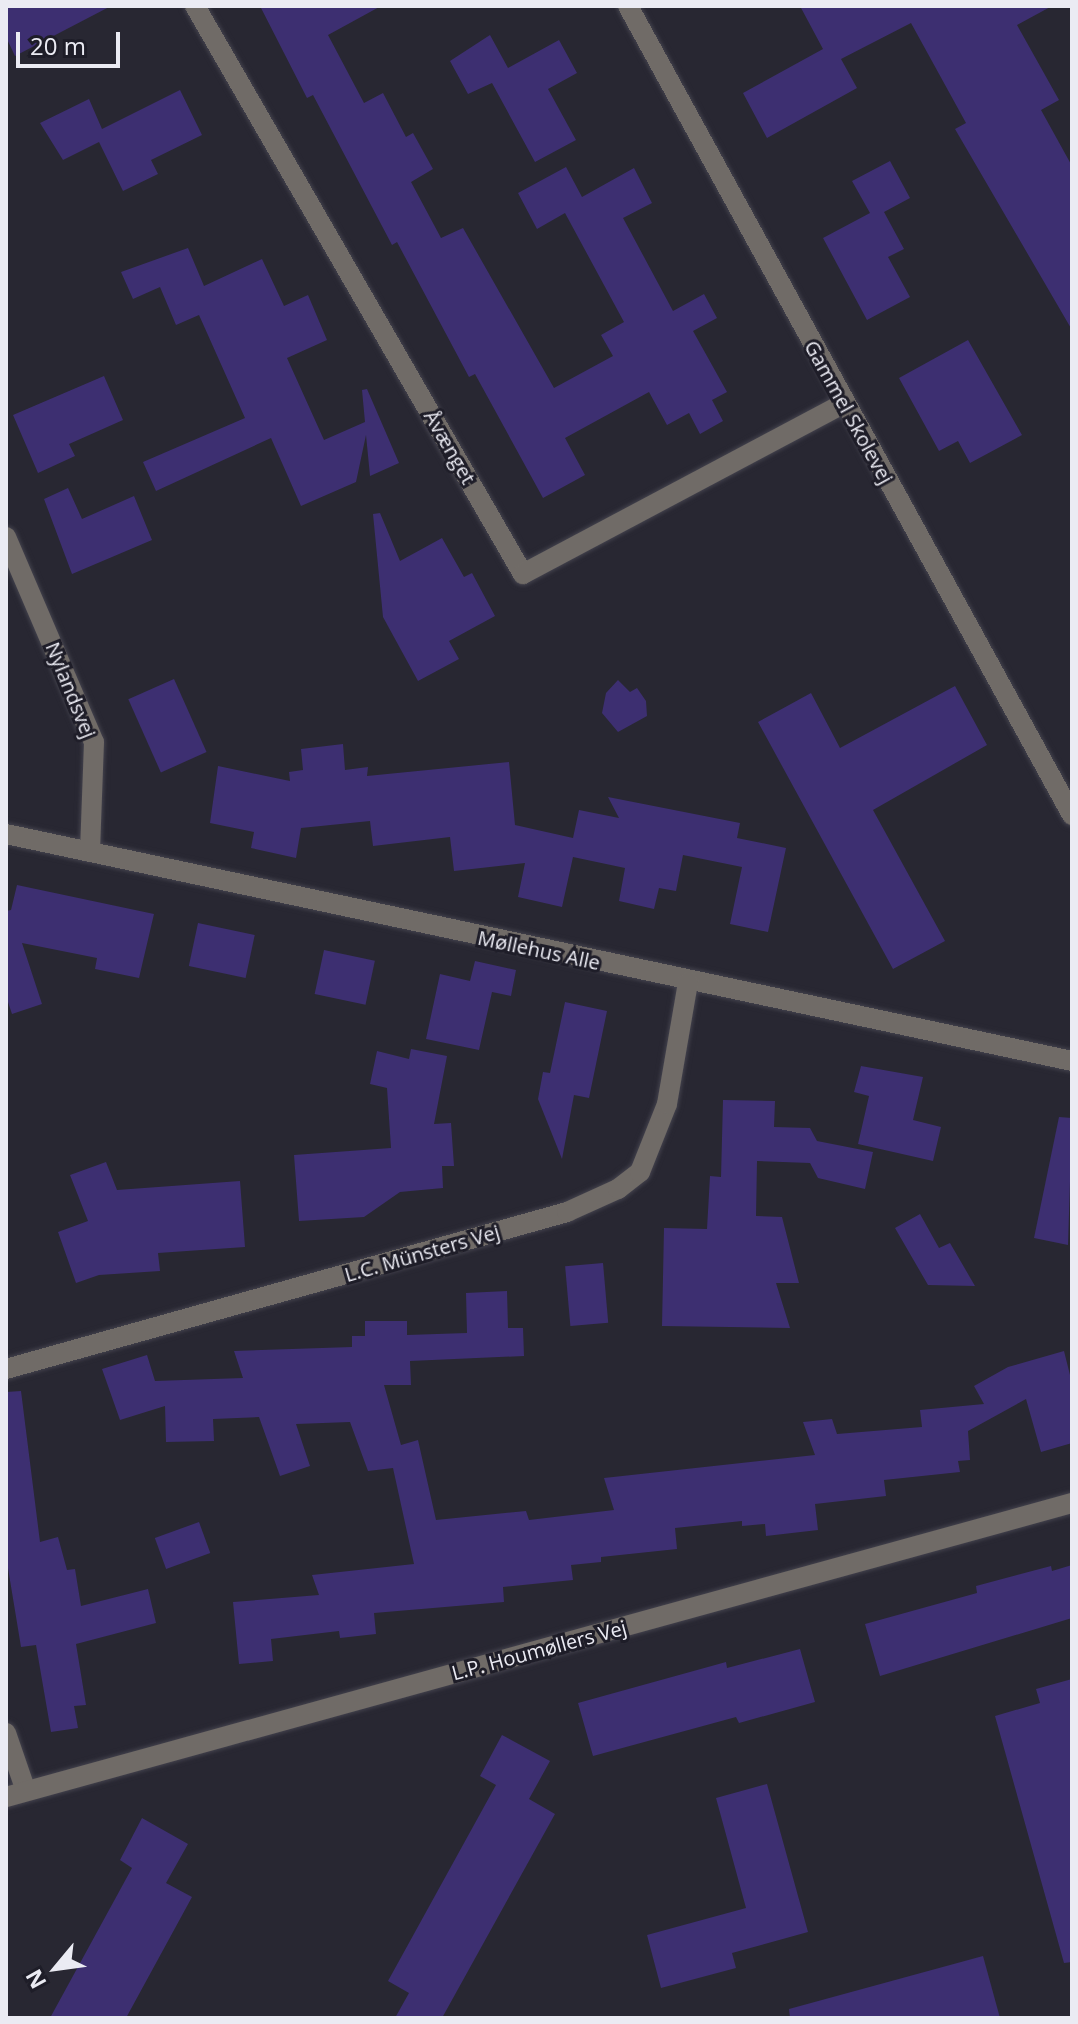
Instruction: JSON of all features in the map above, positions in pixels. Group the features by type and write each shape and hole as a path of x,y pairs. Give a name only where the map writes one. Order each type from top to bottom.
{"street":[{"name":"Åvænget","path":"195,6 523,574 844,403"},
{"name":"Gammel Skolevej","path":"628,6 1072,815"},
{"name":"Nylandsvej","path":"6,537 94,742 90,852"},
{"name":"Møllehus Alle","path":"6,834 688,982 1072,1061"},
{"name":"L.C. Münsters Vej","path":"6,1369 567,1212 618,1189 640,1172 653,1146 667,1104 688,982"},
{"name":"L.P. Houmøllers Vej","path":"16,1794 1072,1503"},
{"path":"6,1733 16,1794"}],"building":[{"path":"6,6 111,6 15,56 6,37"},
{"path":"260,6 381,6 328,35 364,103 383,93 406,137 413,133 433,169 411,182 441,238 463,228 554,388 613,356 601,335 624,322 565,213 537,229 518,193 566,167 582,197 634,168 652,203 623,218 673,311 704,294 717,318 693,331 727,392 712,400 723,421 700,434 689,413 667,425 649,392 565,438 585,475 543,498 475,374 469,377 397,242 392,245 313,95 307,98"},
{"path":"800,6 1052,6 1017,25 1059,100 1041,110 1072,166 1072,330 955,129 966,123 911,23 841,59 857,88 767,138 743,93 823,49"},
{"path":"490,35 508,68 559,40 577,73 548,89 576,140 535,162 492,83 468,94 450,61"},
{"path":"180,90 202,135 151,160 158,174 123,191 99,142 63,160 40,123 89,99 102,129"},
{"path":"890,161 910,198 884,212 904,249 888,257 910,297 867,320 823,238 870,213 852,181"},
{"path":"188,248 204,286 262,259 284,306 308,295 327,340 287,358 324,440 365,422 362,390 367,389 399,463 370,476 366,435 356,482 301,506 271,438 156,491 143,462 245,418 199,315 176,325 160,287 133,299 121,272"},
{"path":"968,340 1022,435 970,463 958,441 939,451 899,378"},
{"path":"104,376 123,420 69,444 75,456 38,473 13,415"},
{"path":"68,488 82,519 134,496 152,540 72,574 44,499"},
{"path":"380,513 400,561 442,538 464,577 472,573 495,616 449,641 459,659 418,681 383,617 373,514"},
{"path":"174,679 207,752 161,772 128,699"},
{"path":"618,680 630,692 637,688 646,701 647,716 618,732 602,713 606,693"},
{"path":"955,686 987,745 873,810 945,941 893,969 758,722 811,693 840,748"},
{"path":"343,744 345,770 368,767 367,776 509,762 515,825 573,838 579,810 619,818 608,797 740,823 737,838 786,848 768,932 730,924 742,867 683,855 676,891 659,888 654,909 619,901 625,868 573,857 562,907 518,897 525,863 454,871 450,837 373,846 370,821 301,828 296,858 251,848 254,832 210,823 218,766 290,781 289,772 303,770 301,749"},
{"path":"17,885 154,914 139,978 95,969 97,958 22,943 42,1004 12,1014 6,996 6,911 11,910"},
{"path":"198,923 255,935 246,978 189,966"},
{"path":"324,950 375,961 366,1005 315,994"},
{"path":"475,961 516,970 511,996 492,992 479,1050 426,1039 440,974 470,981"},
{"path":"565,1002 607,1011 589,1098 574,1095 562,1159 538,1099 543,1072 550,1073"},
{"path":"411,1049 447,1056 434,1124 451,1123 454,1166 442,1166 443,1188 400,1192 364,1217 299,1221 294,1155 391,1148 387,1088 370,1084 377,1051 409,1059"},
{"path":"861,1066 923,1077 913,1120 941,1127 933,1161 858,1144 869,1096 854,1092"},
{"path":"723,1100 775,1101 774,1127 810,1128 817,1141 873,1152 865,1189 818,1178 810,1163 757,1161 756,1216 782,1217 799,1283 776,1283 790,1328 662,1326 664,1228 707,1229 710,1176 721,1177"},
{"path":"1059,1117 1072,1118 1068,1245 1034,1238"},
{"path":"106,1162 117,1190 240,1181 245,1247 158,1253 160,1271 99,1275 76,1283 58,1232 88,1221 70,1175"},
{"path":"920,1214 939,1248 950,1243 975,1286 928,1285 895,1228"},
{"path":"603,1263 608,1323 570,1326 565,1266"},
{"path":"507,1291 508,1328 523,1328 524,1356 410,1361 411,1385 384,1385 401,1445 418,1440 436,1520 526,1511 529,1520 614,1510 604,1478 815,1455 803,1422 832,1419 837,1434 922,1427 920,1410 984,1404 974,1386 1008,1367 1064,1351 1072,1383 1072,1443 1041,1452 1026,1399 968,1431 970,1460 958,1461 960,1472 884,1480 886,1496 815,1504 818,1530 766,1536 765,1524 742,1526 742,1521 675,1528 677,1549 601,1557 601,1562 571,1565 573,1580 503,1587 504,1602 374,1613 376,1634 340,1638 339,1631 271,1639 273,1661 239,1664 233,1602 319,1595 312,1575 414,1564 393,1468 368,1471 350,1422 296,1424 310,1466 280,1476 259,1417 213,1419 214,1441 166,1442 165,1406 120,1420 102,1369 147,1355 155,1381 243,1378 234,1351 352,1347 352,1336 365,1336 365,1321 407,1321 407,1335 467,1333 466,1293"},
{"path":"21,1391 40,1542 58,1537 67,1570 75,1569 81,1606 148,1589 156,1623 76,1644 86,1705 74,1706 78,1728 51,1732 36,1645 21,1647 6,1556 6,1392"},
{"path":"199,1522 210,1553 166,1569 155,1538"},
{"path":"1072,1565 1072,1618 880,1676 865,1624 977,1593 976,1586 1051,1566 1052,1571"},
{"path":"800,1649 815,1702 739,1723 736,1717 593,1756 578,1703 726,1662 727,1668"},
{"path":"1072,1679 1072,1962 1064,1963 995,1716 1040,1703 1036,1689"},
{"path":"502,1735 550,1761 529,1799 555,1814 442,2018 395,2018 409,1993 388,1981 496,1785 480,1776"},
{"path":"767,1784 808,1932 732,1953 736,1968 661,1988 647,1935 746,1908 716,1798"},
{"path":"142,1818 188,1844 166,1883 192,1897 126,2018 50,2018 132,1868 120,1860"},
{"path":"983,1956 1000,2018 790,2018 789,2009"}]}
